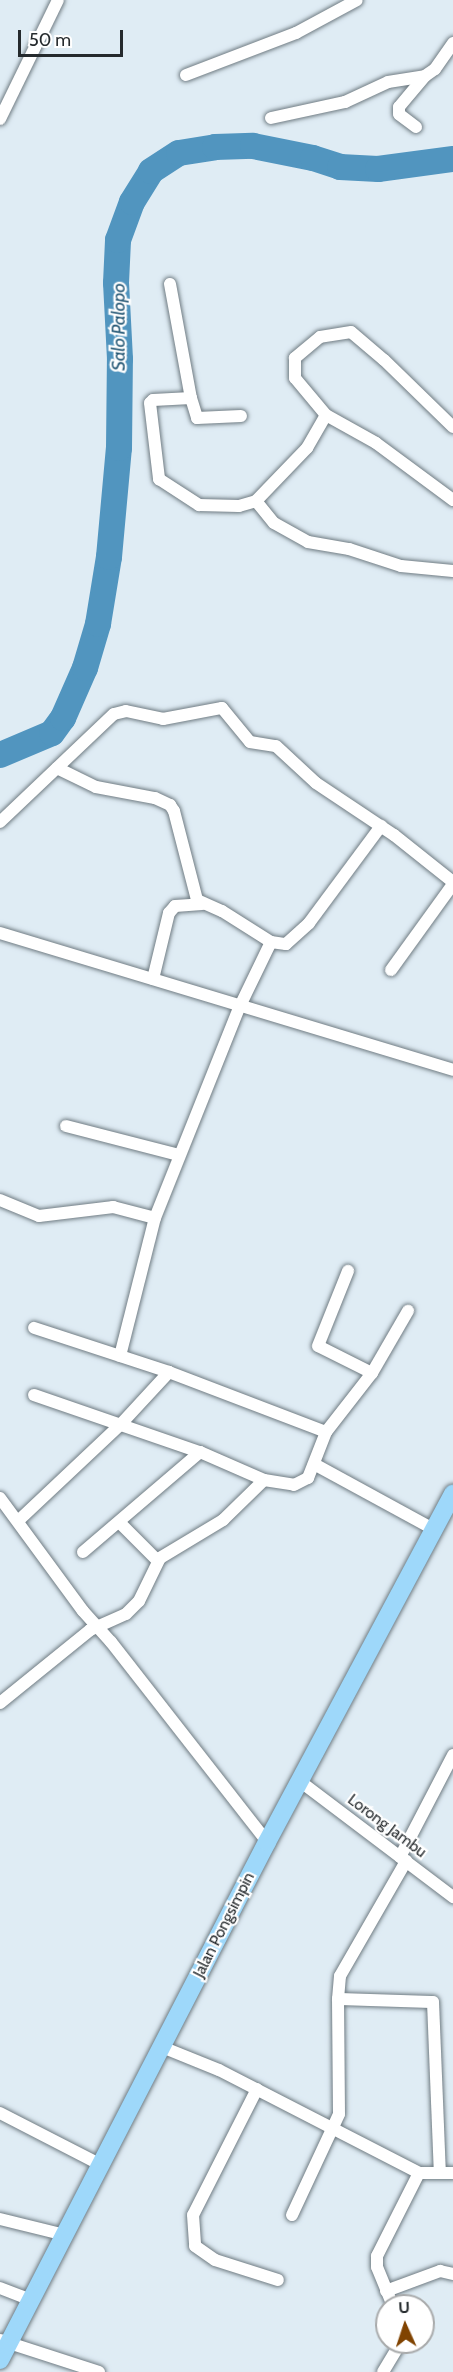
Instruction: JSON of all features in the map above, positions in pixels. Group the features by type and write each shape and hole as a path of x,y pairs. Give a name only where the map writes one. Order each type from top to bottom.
{"main road":[{"name":"Jalan Pongsimpin","path":"0,2360 4,2342 31,2300 267,1842 442,1521 453,1493"}],"street":[{"path":"0,119 57,0"},
{"path":"186,75 296,33 357,0"},
{"path":"416,127 404,119 398,111 425,76 435,69 453,44"},
{"path":"271,118 345,102 388,81 425,76"},
{"path":"170,284 191,398 197,418 241,416"},
{"path":"453,427 384,360 348,331 320,337 301,351 294,361 295,378 326,415 370,439 453,500"},
{"path":"191,398 153,400 150,403 158,478 199,505 239,506 256,501 307,448 326,415"},
{"path":"256,501 274,523 308,542 349,549 401,566 453,571"},
{"path":"0,822 111,716 118,712 126,711 163,719 188,717 222,708 250,742 276,746 316,783 381,826 453,883 391,970"},
{"path":"57,768 96,787 155,798 172,807 196,898 202,904"},
{"path":"153,980 169,913 175,906 202,904 222,911 271,942 286,944 309,923 381,826"},
{"path":"0,933 453,1070"},
{"path":"120,1356 154,1218 240,1006 271,942"},
{"path":"66,1126 179,1155"},
{"path":"0,1200 39,1216 88,1208 116,1207 154,1218"},
{"path":"348,1271 318,1346 372,1373"},
{"path":"34,1395 200,1452 264,1480 298,1485 308,1478 326,1432 372,1373 408,1311"},
{"path":"34,1328 169,1372 326,1432"},
{"path":"18,1521 121,1424 169,1372"},
{"path":"83,1552 200,1452"},
{"path":"314,1464 442,1521"},
{"path":"0,1703 96,1626 126,1614 135,1606 158,1561 182,1543 217,1525 264,1480"},
{"path":"0,1498 96,1626 267,1842"},
{"path":"119,1522 158,1561"},
{"path":"292,2216 340,2109 338,1999 340,1976 403,1859 453,1755"},
{"name":"Lorong Jambu","path":"301,1782 453,1897"},
{"path":"162,2047 219,2070 419,2173 447,2173 433,2002 338,1999"},
{"path":"257,2090 193,2215 193,2234 196,2249 215,2260 278,2280"},
{"path":"0,2113 101,2165"},
{"path":"387,2294 377,2267 377,2256 419,2173"},
{"path":"0,2219 65,2235"},
{"path":"386,2291 440,2271 453,2274"},
{"path":"0,2288 31,2300"},
{"path":"4,2342 99,2372"},
{"path":"383,2372 394,2354"}],"waterway":[{"name":"Salo Palopo","path":"0,755 52,733 63,718 85,668 98,624 109,557 119,448 120,359 116,283 118,240 132,202 151,171 179,153 215,147 253,146 313,158 340,167 378,169 453,159"}]}
